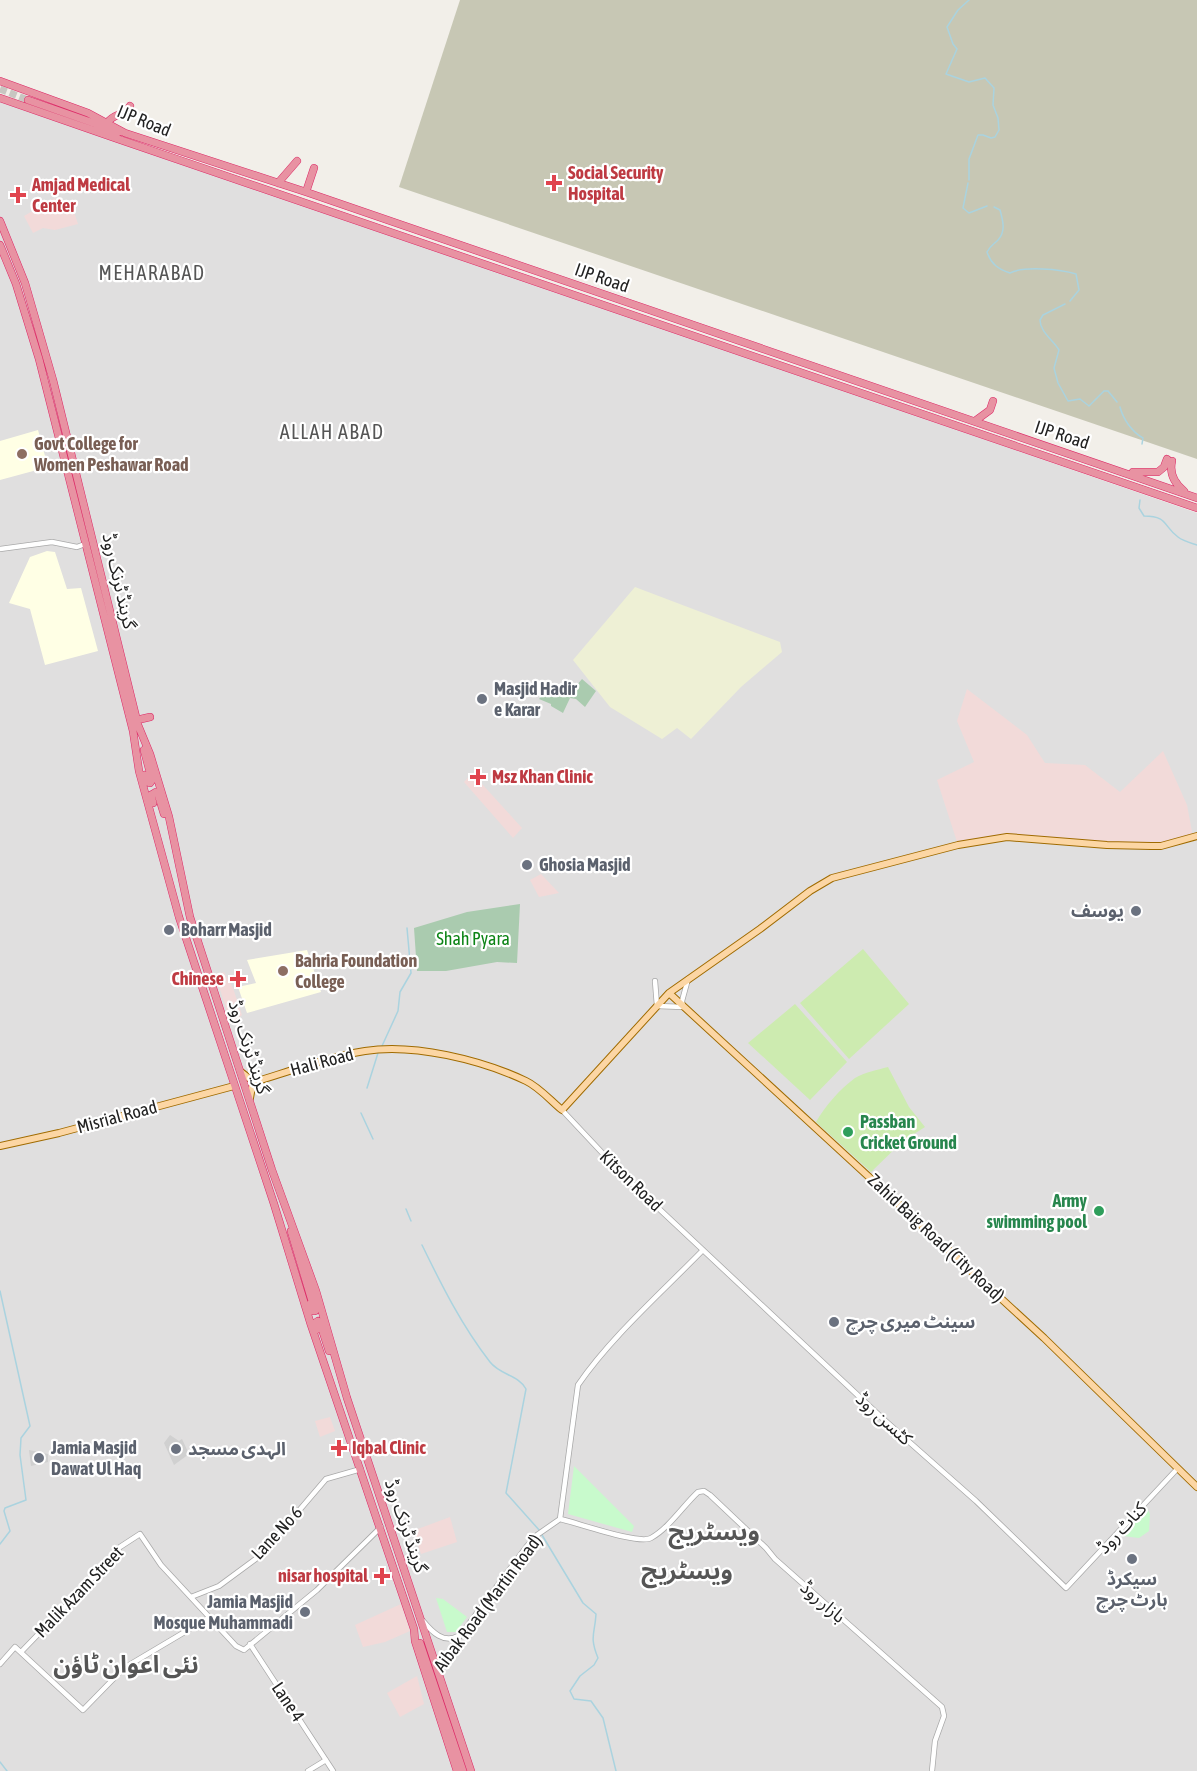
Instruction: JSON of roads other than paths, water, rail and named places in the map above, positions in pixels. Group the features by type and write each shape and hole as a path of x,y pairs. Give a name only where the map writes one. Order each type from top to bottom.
{"highway":[{"name":"IJP Road","path":"0,81 108,122 125,133 306,192 1194,497"},
{"name":"IJP Road","path":"0,98 1197,508"},
{"path":"28,100 125,133"},
{"path":"108,122 130,106"},
{"path":"278,183 297,161"},
{"path":"306,192 314,168"},
{"name":"گرینڈ ٹرنک روڈ","path":"0,221 25,283 63,417 138,722 169,817 190,917 279,1188 316,1291 347,1398 421,1616 463,1771"},
{"name":"گرینڈ ٹرنک روڈ","path":"0,245 24,306 69,474 135,740 139,771 168,870 179,917 414,1629 436,1675 471,1771"},
{"path":"511,274 515,265"},
{"path":"975,421 990,410 993,400"},
{"path":"55,422 59,433 62,434 63,417"},
{"path":"69,474 66,448 76,468"},
{"path":"1122,471 1158,472 1169,460 1173,479 1194,497"},
{"path":"135,740 146,781 150,783 152,780 138,722 150,717"},
{"path":"168,870 151,796 153,793 158,794 178,864"},
{"path":"279,1188 315,1311 311,1311 302,1292"},
{"path":"329,1376 315,1324 317,1321 320,1323 347,1398"},
{"name":"گرینڈ ٹرنک روڈ","path":"414,1629 415,1641 457,1771"}],"main road":[{"path":"562,1110 669,993 736,947 820,884 832,878 926,853 1007,837 1107,845 1161,846 1197,836"},
{"name":"Zahid Baig Road (City Road)","path":"669,993 980,1278 1197,1488"},
{"name":"Hali Road","path":"258,1081 334,1058 373,1050 448,1054 529,1082 562,1110"},
{"path":"241,1072 250,1079 258,1081 251,1090 250,1099"},
{"name":"Misrial Road","path":"0,1146 59,1133 107,1118 234,1086"}],"street":[{"path":"0,549 52,542 77,547 85,544"},
{"path":"655,981 657,1006 683,1007 682,1000 688,979"},
{"name":"Kitson Road","path":"562,1110 623,1175 703,1250"},
{"path":"560,1519 578,1385 624,1332 703,1250"},
{"name":"کٹسن روڈ","path":"703,1250 1066,1588"},
{"name":"کناٹ روڈ","path":"1066,1588 1178,1468"},
{"name":"Lane No 6","path":"191,1597 219,1586 261,1555 326,1479 361,1469"},
{"name":"بازار روڈ","path":"560,1519 633,1540 646,1540 655,1536 698,1492 704,1491 710,1495 775,1559 942,1707 944,1716 935,1741 933,1771"},
{"name":"Aibak Road (Martin Road)","path":"436,1675 520,1554 537,1535 560,1519"},
{"path":"191,1597 236,1646 244,1650 318,1590 381,1526"},
{"name":"Malik Azam Street","path":"0,1664 15,1647 21,1652 120,1547 140,1534 161,1565 191,1597"},
{"path":"421,1616 424,1623 440,1636 454,1639 463,1633"},
{"path":"21,1652 83,1710 124,1668 210,1617"},
{"name":"Lane 4","path":"250,1644 333,1771"},
{"path":"308,1771 326,1760"}],"waterway":[{"path":"969,0 958,10 947,27 957,49 946,74 969,82 985,78 994,88 993,105 998,118 999,130 995,137 991,138 978,135 969,159 969,180"},
{"path":"968,183 963,208 969,213 987,206"},
{"path":"994,207 1000,210 1003,226 1001,237 987,252 993,263 1010,273 1042,269 1076,274 1079,290 1070,301"},
{"path":"1065,304 1043,315 1040,320 1044,332 1059,350 1054,368 1058,383 1068,401 1080,399 1089,406 1104,391 1108,391 1117,402"},
{"path":"1120,407 1128,425 1143,438 1142,444"},
{"path":"1140,500 1139,508 1144,516 1152,516 1161,520 1178,537 1197,545"},
{"path":"382,1046 398,1011 400,992 411,973 407,928"},
{"path":"367,1088 378,1053"},
{"path":"361,1113 373,1139"},
{"path":"406,1209 411,1221"},
{"path":"422,1245 453,1305 490,1362 519,1381 526,1389 506,1493 540,1531"},
{"path":"0,1291 30,1426 21,1438 20,1455 26,1500 5,1508 10,1531 0,1544"},
{"path":"542,1535 583,1603 596,1614 593,1640 598,1658 594,1665 580,1676 570,1691 574,1699 591,1701 603,1718 616,1771"},
{"path":"0,1762 7,1771"}],"tunnel":[{"path":"0,89 28,100"}],"place":[{"name":"Social Security Hospital","path":"554,183"},
{"name":"Amjad Medical Center","path":"18,195"},
{"name":"Govt College for Women Peshawar Road","path":"22,454"},
{"name":"Masjid Hadir e Karar","path":"482,699"},
{"name":"Msz Khan Clinic","path":"478,777"},
{"name":"Ghosia Masjid","path":"527,865"},
{"name":"یوسف","path":"1136,911"},
{"name":"Boharr Masjid","path":"169,930"},
{"name":"Bahria Foundation College","path":"283,971"},
{"name":"Chinese","path":"238,979"},
{"name":"Passban Cricket Ground","path":"848,1132"},
{"name":"Army swimming pool","path":"1099,1211"},
{"name":"سینٹ میری چرچ","path":"834,1322"},
{"name":"Iqbal Clinic","path":"339,1448"},
{"name":"الہدی مسجد","path":"176,1449"},
{"name":"Jamia Masjid Dawat Ul Haq","path":"39,1458"},
{"name":"سیکرڈ ہارٹ چرچ","path":"1132,1559"},
{"name":"nisar hospital","path":"382,1576"},
{"name":"Jamia Masjid Mosque Muhammadi","path":"305,1612"}],"district":[{"name":"MEHARABAD","path":"152,273"},
{"name":"ALLAH ABAD","path":"332,432"},
{"name":"ویسٹریج","path":"714,1532"},
{"name":"ویسٹریج","path":"687,1571"},
{"name":"نئی اعوان ٹاؤن","path":"126,1665"}],"park label":[{"name":"Shah Pyara","path":"473,939"}]}
